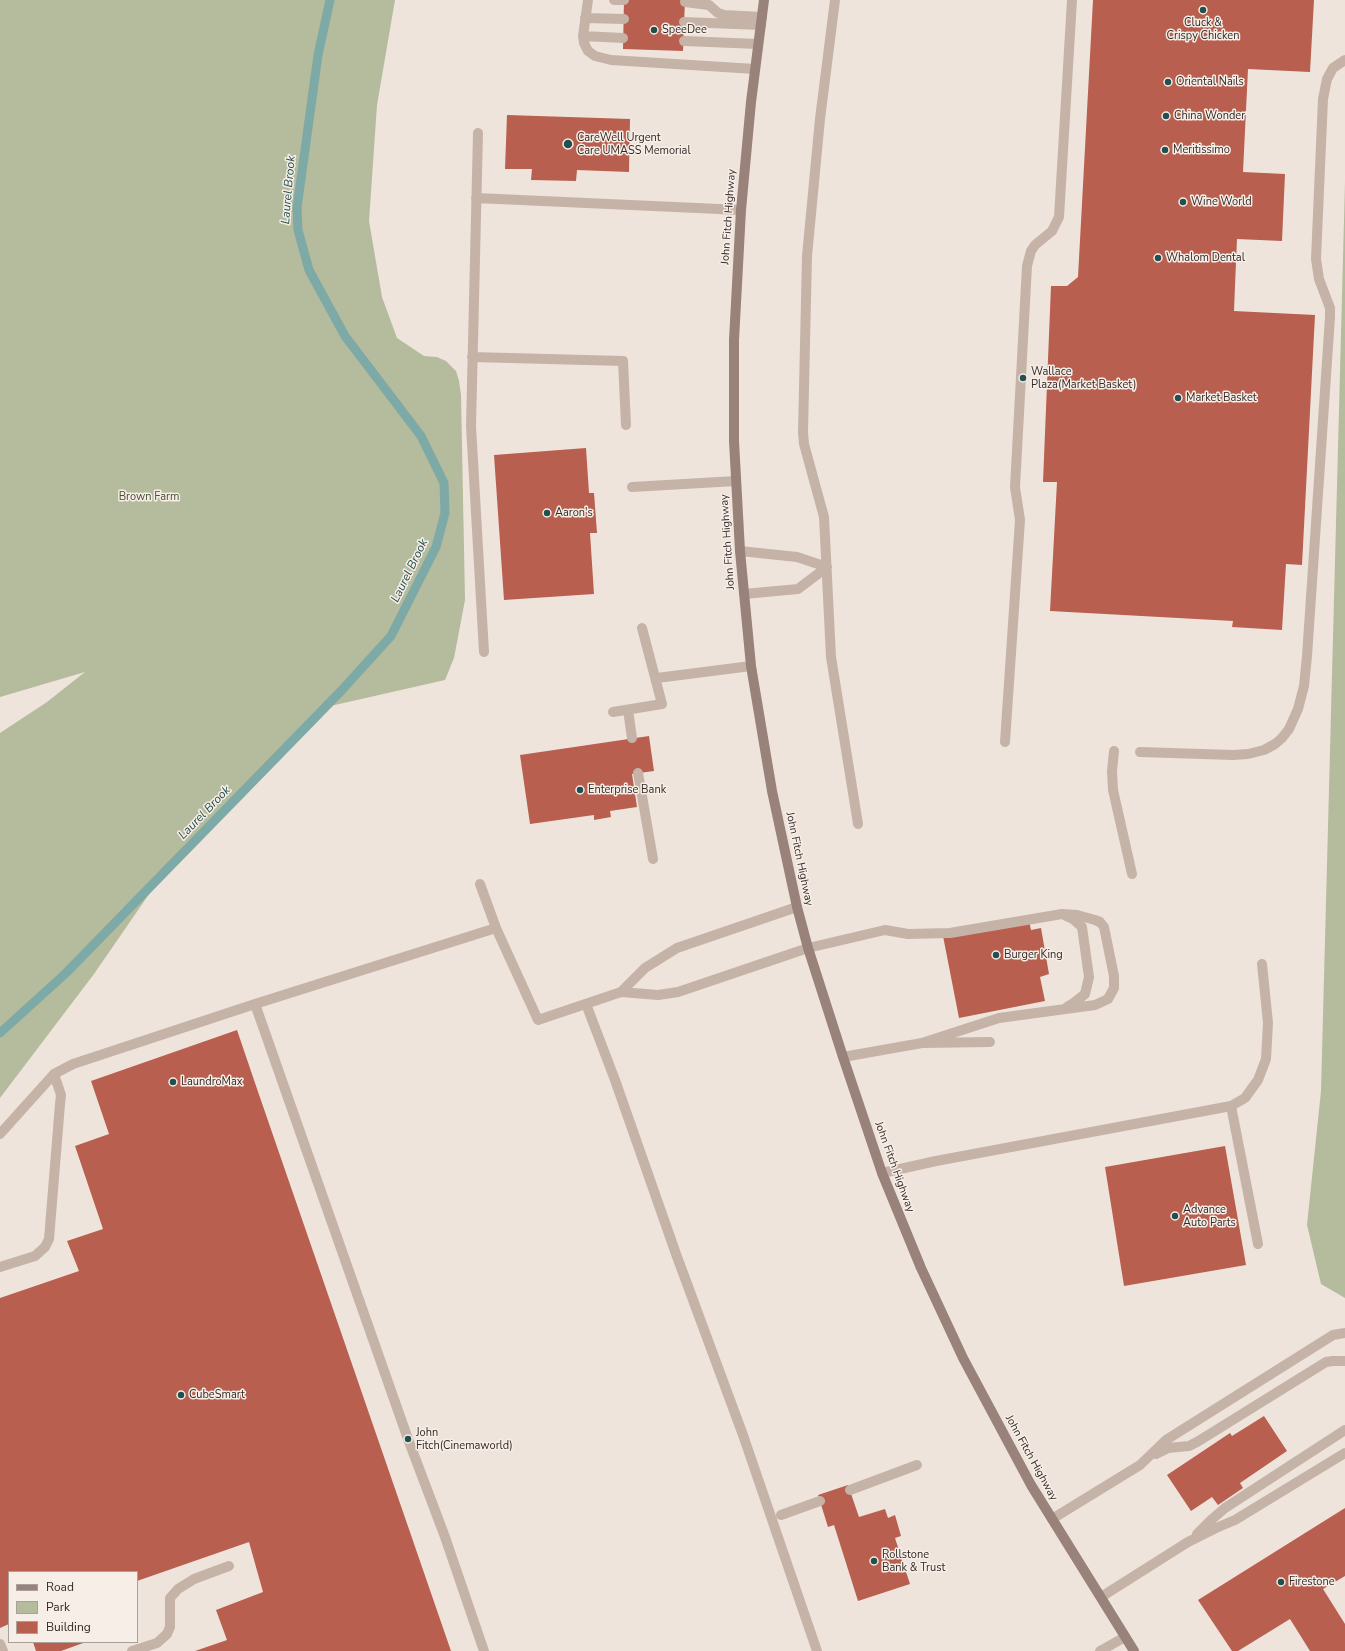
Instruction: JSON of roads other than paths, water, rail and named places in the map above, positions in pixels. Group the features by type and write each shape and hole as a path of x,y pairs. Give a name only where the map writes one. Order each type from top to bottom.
{"main road":[{"name":"John Fitch Highway","path":"764,0 755,69 741,210 734,340 734,441 740,551 750,666 772,791 808,948 882,1173 921,1268 963,1358 1031,1485 1134,1651"}],"lane":[{"path":"588,0 583,36 584,43 588,51 601,58 755,69"},
{"path":"614,0 624,0"},
{"path":"835,0 820,119 807,256 803,411 804,444 824,517 831,658 858,824"},
{"path":"1005,742 1020,520 1015,487 1027,266 1031,251 1052,231 1059,217 1072,0"},
{"path":"685,2 709,4 718,13 724,15 761,21"},
{"path":"586,18 624,19"},
{"path":"684,22 761,21"},
{"path":"583,36 623,38"},
{"path":"684,41 758,44"},
{"path":"1140,752 1233,755 1248,754 1264,750 1276,744 1282,738 1289,729 1298,709 1304,686 1307,656 1330,317 1330,308 1319,279 1316,259 1323,99 1327,79 1333,68 1345,60"},
{"path":"478,133 471,426 484,652"},
{"path":"476,198 741,210"},
{"path":"472,357 623,361 626,425"},
{"path":"632,488 736,481"},
{"path":"740,551 797,557 827,567"},
{"path":"744,594 798,589 827,567"},
{"path":"612,712 662,704 642,628"},
{"path":"656,678 750,666"},
{"path":"628,710 632,738"},
{"path":"1114,751 1112,771 1113,790 1132,874"},
{"path":"638,773 653,859"},
{"path":"480,884 496,928 538,1020 621,992 658,995 678,992 808,948 885,930 908,934 950,933 1056,914 1077,915 1100,922 1104,927 1114,982 1112,993 1108,999 1102,1002 1060,1010 998,1018 922,1043 843,1057"},
{"path":"621,992 645,968 677,948 798,907"},
{"path":"1056,914 1073,919 1082,927 1089,977 1085,994 1075,1002 1060,1010"},
{"path":"0,1134 54,1074 73,1064 255,1004 496,928"},
{"path":"882,1173 936,1161 1231,1106 1245,1098 1258,1080 1266,1059 1268,1023 1262,964"},
{"path":"255,1004 408,1439 445,1537 484,1651"},
{"path":"586,1004 615,1080 676,1254 740,1428 817,1651"},
{"path":"922,1043 990,1042"},
{"path":"0,1267 35,1256 45,1247 49,1239 61,1100 54,1074"},
{"path":"1231,1106 1258,1244"},
{"path":"1146,1461 1166,1440 1333,1335 1345,1333"},
{"path":"1052,1519 1161,1451 1168,1448 1189,1446 1197,1442 1326,1362 1345,1361"},
{"path":"1188,1542 1226,1508 1345,1430"},
{"path":"1101,1597 1188,1542 1235,1520 1345,1453"},
{"path":"850,1490 916,1465"},
{"path":"780,1515 820,1501"},
{"path":"132,1651 157,1643 167,1634 170,1627 170,1598 178,1589 194,1579 229,1566"},
{"path":"1100,1651 1125,1637"},
{"path":"0,1644 3,1651"}],"waterway":[{"name":"Laurel Brook","path":"0,1033 66,973 341,691 391,636 436,547 445,513 444,483 421,436 345,336 309,270 298,230 297,208 318,55 330,0"}],"place":[{"name":"Cluck & Crispy Chicken","path":"1203,10"},
{"name":"SpeeDee","path":"654,30"},
{"name":"Oriental Nails","path":"1168,82"},
{"name":"China Wonder","path":"1166,116"},
{"name":"CareWell Urgent Care UMASS Memorial","path":"568,144"},
{"name":"Meritissimo","path":"1165,150"},
{"name":"Wine World","path":"1183,202"},
{"name":"Whalom Dental","path":"1158,258"},
{"name":"Wallace Plaza(Market Basket)","path":"1023,378"},
{"name":"Market Basket","path":"1178,398"},
{"name":"Aaron's","path":"547,513"},
{"name":"Enterprise Bank","path":"580,790"},
{"name":"Burger King","path":"996,955"},
{"name":"LaundroMax","path":"173,1082"},
{"name":"Advance Auto Parts","path":"1175,1216"},
{"name":"CubeSmart","path":"181,1395"},
{"name":"John Fitch(Cinemaworld)","path":"408,1439"},
{"name":"Rollstone Bank & Trust","path":"874,1561"},
{"name":"Firestone","path":"1281,1582"}],"park label":[{"name":"Brown Farm","path":"149,497"}]}
